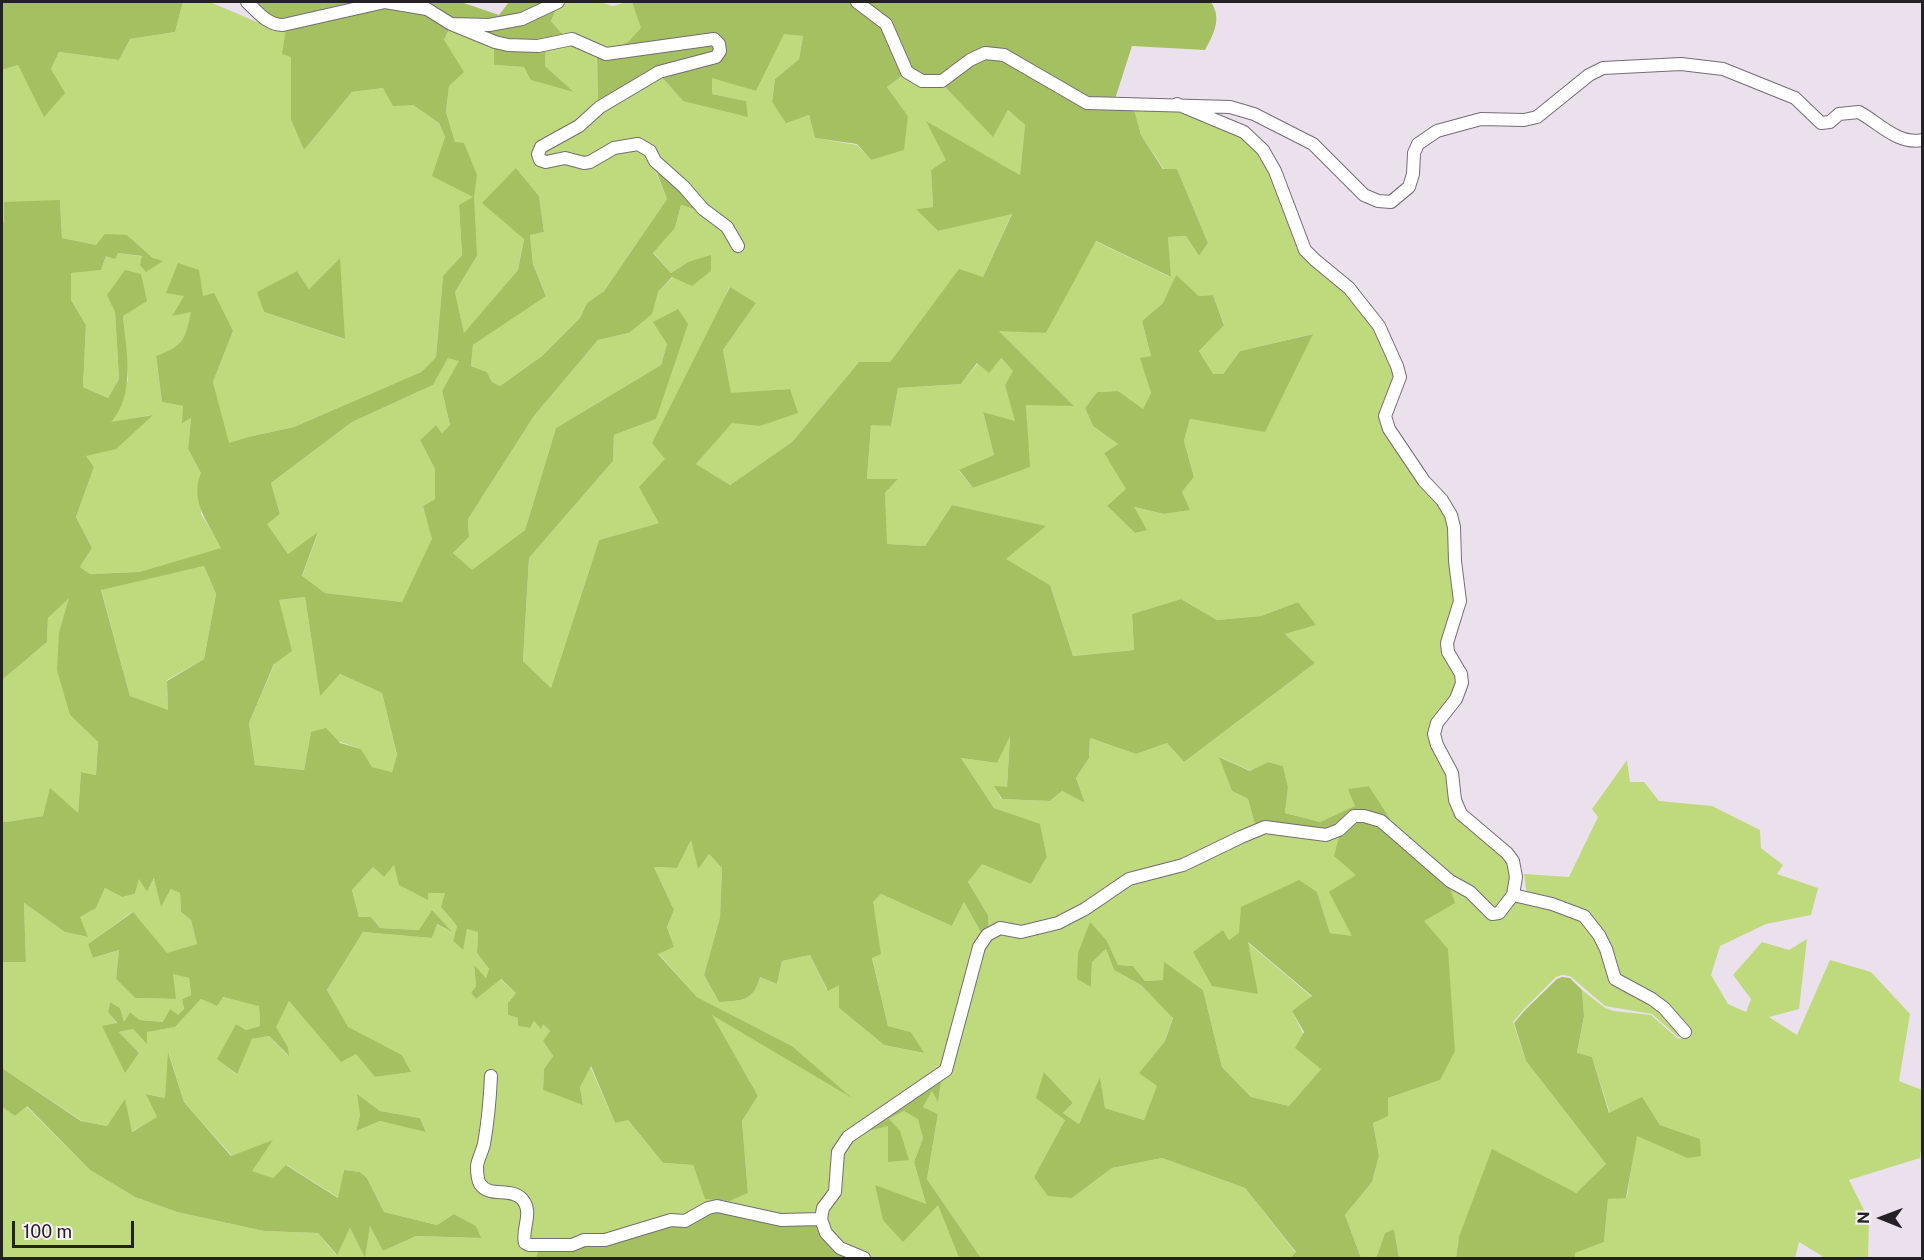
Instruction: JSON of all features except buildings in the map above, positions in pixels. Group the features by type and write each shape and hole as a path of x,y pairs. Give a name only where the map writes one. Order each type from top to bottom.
{"street":[{"path":"247,2 274,25 283,25 385,2 420,6 452,24 495,42 538,46 572,39 606,54 714,39 719,44 720,51 716,57 659,72 600,107 579,126 541,147 538,153 540,160 546,162 565,158 584,163 614,148 638,144 650,151 655,161 684,187 703,209 727,227 738,246"},
{"path":"452,24 489,25 522,19 558,2"},
{"path":"857,2 886,24 907,72 922,81 942,81 970,60 985,53 1004,55 1087,103 1230,107 1263,118 1313,144 1364,195 1378,201 1391,202 1409,187 1413,174 1414,153 1418,144 1437,131 1481,119 1524,120 1537,117 1589,75 1603,68 1681,64 1723,69 1795,98 1821,123 1830,122 1839,114 1859,112 1898,138 1913,142 1923,140"},
{"path":"864,1258 840,1248 826,1233 821,1219 823,1208 835,1192 838,1152 848,1137 946,1070 979,947 987,935 1000,928 1021,932 1058,923 1085,909 1129,879 1183,865 1265,827 1326,835 1339,830 1354,816 1364,816 1381,821 1450,881 1470,892 1492,914 1499,913 1513,895 1516,877 1513,861 1507,853 1461,814 1455,800 1452,772 1437,745 1434,734 1437,723 1456,699 1462,683 1461,674 1448,652 1447,643 1460,602 1454,527 1442,500 1424,481 1389,429 1385,416 1400,377 1397,366 1379,326 1355,295 1305,250 1275,171 1263,150 1244,132 1177,104"},
{"path":"1513,895 1552,904 1584,916 1599,935 1615,978 1658,1003 1685,1032"},
{"path":"491,1076 489,1112 483,1148 477,1165 477,1176 481,1186 489,1191 515,1194 522,1199 526,1207 523,1239 525,1243 572,1245 584,1240 605,1240 671,1220 685,1221 708,1208 717,1206 781,1220 821,1219"}],"green space":[{"path":"2,2 183,2 175,32 130,39 119,60 59,52 51,69 65,93 44,117 18,65 2,70"},
{"path":"183,2 210,2 271,28 286,29 291,57 291,120 304,150 352,92 383,88 439,123 445,137 433,176 455,142 446,112 449,86 444,40 449,29 494,45 495,65 524,67 573,91 545,66 546,47 565,43 597,54 598,105 577,123 538,145 546,165 638,148 648,153 667,199 604,291 587,303 580,318 542,356 500,386 492,382 487,372 471,366 473,345 546,295 533,264 530,235 544,232 539,196 516,168 524,238 518,270 464,334 455,292 477,256 459,205 462,255 443,276 436,357 421,372 294,427 228,444 213,382 233,331 203,296 185,296 173,315 192,311 185,335 178,345 156,357 162,402 183,406 191,418 188,449 201,473 201,514 222,548 139,572 90,574 80,567 92,548 76,517 94,467 85,456 151,415 110,423 128,380 123,316 115,312 119,379 108,398 83,387 86,325 71,300 70,272 101,270 106,256 118,253 153,258 127,235 96,245 62,238 60,200 4,221 2,224 2,70 18,65 45,116 51,69 59,52 119,60 130,39 175,32","holes":["339,259 344,339 264,312 258,292 297,271 309,289"]},
{"path":"254,2 367,2 275,20"},
{"path":"417,2 461,2 499,15 509,2 544,3 521,14 489,20 452,19"},
{"path":"569,2 600,2 613,6 632,2 642,28 628,42 612,49 564,36 551,21 557,7"},
{"path":"632,2 849,2 883,27 903,75 887,87 908,116 904,150 871,160 857,144 815,138 809,115 786,123 772,102 775,79 799,59 803,36 784,34 756,91 712,78 712,94 746,101 748,117 683,101 660,75 718,60 722,43 612,49 628,42 641,28"},
{"path":"865,2 1211,2 1216,14 1216,26 1205,50 1132,46 1115,99 1088,98 1005,51 941,76 923,76 911,69"},
{"path":"385,7 424,12 449,29 444,40 464,72 449,86 446,112 455,142 464,143 477,175 474,197 477,256 455,292 464,333 518,270 524,239 482,203 516,168 539,196 544,232 530,235 533,264 546,296 473,345 471,366 487,372 492,382 500,386 542,356 580,318 587,303 604,291 667,199 653,163 701,211 681,205 675,228 653,253 671,273 688,262 711,255 711,271 692,286 672,277 658,292 652,314 629,333 598,340 534,416 468,519 469,537 453,553 472,570 525,530 556,428 661,365 667,344 653,322 678,309 688,324 656,419 614,435 613,461 529,558 523,661 551,688 599,540 659,523 639,487 665,459 652,443 730,287 756,303 723,350 731,393 790,389 798,413 760,426 732,423 696,464 730,485 792,442 859,362 890,362 959,269 983,277 1012,214 938,231 916,209 933,207 931,170 946,160 926,121 1020,175 1025,125 1008,110 993,137 944,86 972,65 986,58 1002,60 1086,108 1134,109 1141,135 1163,169 1177,169 1208,243 1199,256 1186,236 1168,237 1171,277 1096,241 1046,333 999,331 1074,406 1026,405 1030,467 973,488 959,470 994,455 983,412 1015,421 1005,385 1013,371 1001,358 989,373 977,363 961,384 898,388 891,426 871,425 867,479 898,479 885,493 887,544 925,546 952,505 1046,526 1006,559 1050,585 1073,656 1134,650 1132,614 1181,599 1217,620 1261,616 1298,602 1316,625 1285,634 1315,663 1184,762 1167,743 1136,754 1090,738 1089,758 1076,778 1085,803 1062,791 1050,801 1002,799 994,786 1007,787 1010,736 997,763 961,758 994,808 1040,824 1047,857 1031,884 982,864 968,882 988,915 989,931 983,936 964,902 952,926 881,894 873,902 881,954 872,958 888,1026 911,1032 924,1053 884,1045 839,1008 839,985 828,991 810,955 782,961 777,984 760,977 754,991 746,998 719,1002 704,975 720,917 722,868 709,854 698,869 691,840 677,868 654,867 674,910 667,927 674,947 658,954 697,997 792,1046 852,1098 712,1015 758,1096 742,1121 748,1193 730,1201 705,1199 693,1165 663,1163 628,1120 615,1123 591,1066 580,1087 583,1105 543,1090 544,1069 553,1056 543,1041 550,1031 543,1024 541,1029 534,1021 530,1028 518,1026 518,1018 508,1015 508,1003 516,993 501,979 476,999 471,993 476,986 474,965 486,978 489,969 477,953 478,932 467,929 463,950 453,941 457,926 441,907 445,893 428,893 428,900 399,885 394,865 384,877 373,867 352,890 359,917 371,917 380,928 419,930 432,910 452,932 437,924 432,938 363,932 327,990 348,1027 402,1055 411,1072 375,1077 356,1054 341,1062 289,1001 276,1027 288,1047 289,1056 269,1036 252,1039 237,1074 217,1059 236,1024 246,1030 260,1026 259,1006 223,997 217,1006 201,999 175,1027 147,1032 147,1044 133,1029 119,1032 139,1053 125,1073 102,1026 117,1023 108,1012 110,1002 120,1008 124,1022 130,1012 140,1020 163,1022 170,1009 178,1015 184,1009 182,999 191,995 189,978 173,974 176,999 135,998 116,979 119,950 93,958 88,944 133,912 167,953 197,944 191,920 181,912 180,893 171,889 161,907 154,878 147,892 139,879 135,894 122,897 105,888 96,908 80,917 88,937 65,932 24,903 26,962 2,962 2,821 43,816 50,788 78,813 81,772 96,775 98,742 70,715 57,670 59,632 69,598 48,618 47,642 2,680 2,224 4,202 60,200 62,238 96,245 105,234 127,235 153,258 163,261 146,272 140,265 142,256 118,253 115,259 106,256 101,270 71,273 71,300 86,325 83,387 108,398 119,379 115,312 107,295 125,270 141,274 147,301 123,316 127,385 119,411 111,422 153,415 116,449 86,456 94,467 76,517 92,548 80,567 90,574 139,572 221,548 199,503 197,493 201,473 188,449 191,418 182,423 183,406 162,402 156,356 172,349 182,340 191,312 172,316 184,296 166,293 178,263 199,270 203,296 214,293 233,331 213,382 229,443 294,427 421,372 436,357 443,276 462,255 459,205 473,197 432,176 445,137 439,123 413,105 393,106 383,88 352,92 304,150 291,120 291,57 282,54 286,29","holes":["448,358 459,361 442,391 450,425 442,433 436,425 420,440 435,469 435,499 423,506 432,539 402,602 325,593 302,576 318,532 288,554 267,524 280,514 271,483 352,422 433,385","204,566 216,594 204,659 167,681 168,710 130,696 101,590","305,597 320,696 340,674 382,693 397,755 392,772 372,767 361,749 340,743 326,728 311,732 304,770 255,765 249,723 274,664 292,651 279,600"]},
{"path":"557,7 551,21 564,36 537,43 508,42 471,29"},
{"path":"784,33 803,36 799,59 775,79 772,102 786,122 809,115 815,138 857,145 871,160 908,116 887,87 903,75 944,86 993,136 1008,110 1025,125 1020,175 927,122 947,160 931,170 933,207 917,209 938,231 1012,213 983,277 959,270 890,362 859,362 792,442 730,485 696,464 732,422 760,426 790,389 731,394 723,350 756,303 729,287 665,459 659,523 599,540 551,688 523,661 529,558 613,461 614,435 656,419 667,344 661,365 556,428 525,530 472,571 453,553 469,537 468,519 534,416 598,340 629,333 658,292 688,262 671,273 653,252 675,228 681,205 701,211 738,239 638,141 589,159 546,159 542,154 602,110 660,75 683,101 746,101 712,94 712,77 756,91"},
{"path":"713,43 717,50 598,105 597,54"},
{"path":"494,45 546,47 545,66 574,92 531,80 524,67 494,65"},
{"path":"1134,109 1181,109 1242,135 1260,152 1272,172 1302,251 1313,263 1347,290 1376,327 1396,377 1382,416 1386,430 1421,483 1439,502 1451,527 1451,562 1457,601 1444,643 1445,652 1458,675 1459,683 1453,697 1434,722 1431,734 1434,746 1449,774 1452,801 1458,816 1505,855 1509,862 1512,878 1510,894 1500,907 1493,911 1395,828 1369,786 1349,789 1356,806 1320,822 1285,813 1288,787 1283,766 1268,762 1251,771 1220,757 1232,791 1248,799 1256,828 1182,862 1128,876 1084,906 1056,920 1021,928 999,925 989,931 988,915 968,882 982,863 1031,884 1047,857 1040,825 994,808 961,758 997,763 1010,734 1007,787 995,787 1001,799 1050,801 1062,791 1085,803 1076,778 1089,758 1090,738 1136,754 1167,743 1184,762 1315,663 1285,634 1315,625 1298,602 1261,616 1217,620 1181,599 1132,614 1134,650 1073,656 1050,585 1005,559 1045,526 952,505 925,546 886,544 885,493 897,480 867,479 871,424 891,426 898,388 961,384 978,363 989,372 1000,358 1014,371 1005,385 1016,422 983,412 994,455 959,471 973,488 1029,467 1026,405 1073,405 998,330 1046,333 1095,241 1170,277 1168,237 1186,236 1199,256 1208,243 1177,169 1164,169 1141,135","holes":["1176,276 1199,296 1213,295 1224,324 1199,351 1213,374 1223,374 1240,351 1312,334 1265,431 1190,419 1184,441 1194,477 1182,492 1189,510 1164,514 1133,507 1146,529 1135,533 1107,506 1127,489 1104,453 1118,444 1093,426 1085,408 1097,392 1118,391 1143,410 1151,393 1141,359 1151,356 1142,321 1163,303"]},
{"path":"340,258 345,339 264,312 257,292 297,271 309,289"},
{"path":"1176,275 1199,296 1213,295 1224,325 1199,351 1213,374 1223,374 1240,351 1313,334 1265,432 1190,419 1184,441 1194,477 1182,492 1190,510 1164,514 1134,507 1147,530 1135,533 1107,506 1126,489 1104,453 1118,444 1093,426 1085,408 1097,392 1118,391 1143,409 1151,393 1140,358 1151,356 1142,321 1163,303"},
{"path":"448,357 460,361 442,391 450,425 442,433 436,425 420,440 435,469 435,499 423,506 433,539 402,602 325,593 302,577 318,533 288,554 266,523 280,514 271,483 352,422 433,385"},
{"path":"204,566 216,594 204,659 167,680 168,711 130,696 101,589"},
{"path":"70,596 59,632 70,715 98,742 96,775 81,772 78,813 2,821 2,680 47,642 48,618"},
{"path":"305,597 320,695 340,674 382,693 397,756 392,772 371,767 361,749 311,732 304,770 255,765 249,723 275,663 279,600"},
{"path":"1219,757 1250,771 1268,762 1283,766 1288,787 1285,813 1320,822 1355,806 1348,789 1369,786 1398,832 1364,813 1325,831 1256,828 1248,799 1232,791"},
{"path":"1627,760 1630,782 1644,782 1659,801 1712,806 1760,830 1761,848 1783,865 1777,874 1818,888 1811,915 1766,924 1720,946 1711,975 1728,1004 1746,1012 1751,999 1733,975 1762,942 1789,950 1807,939 1799,1009 1769,1017 1797,1035 1830,960 1871,972 1910,1014 1899,1081 1922,1090 1920,1158 1849,1180 1869,1220 1868,1258 1822,1258 1799,1242 1795,1258 1575,1258 1574,1253 1604,1242 1608,1199 1627,1197 1636,1135 1687,1158 1700,1139 1660,1125 1642,1098 1610,1114 1592,1057 1577,1054 1584,1016 1582,990 1605,1008 1651,1015 1677,1038 1681,1039 1686,1036 1688,1031 1622,980 1586,914 1527,895 1524,874 1569,877 1598,817 1592,809"},
{"path":"1355,819 1379,824 1448,883 1455,903 1424,921 1448,949 1455,1051 1440,1080 1388,1098 1388,1116 1373,1123 1379,1156 1372,1182 1345,1215 1361,1258 1290,1258 1296,1252 1245,1188 1162,1158 1112,1168 1072,1198 1048,1196 1034,1177 1065,1120 1036,1098 1044,1072 1073,1103 1063,1113 1079,1124 1100,1077 1105,1108 1144,1120 1157,1086 1139,1073 1165,1041 1173,1018 1141,985 1114,970 1106,949 1092,962 1091,987 1077,979 1078,953 1090,922 1107,941 1118,965 1133,966 1145,981 1163,980 1164,962 1203,990 1222,1067 1251,1097 1289,1106 1321,1069 1295,1048 1304,1032 1292,1011 1312,996 1248,942 1258,994 1212,986 1193,952 1223,930 1229,940 1239,933 1241,907 1299,880 1317,892 1330,933 1352,936 1329,892 1356,875 1334,856 1340,833"},
{"path":"1266,831 1340,833 1356,875 1353,937 1330,933 1317,892 1229,940 1223,930 1257,994 1247,942 1312,997 1292,1011 1321,1069 1289,1106 1251,1097 1222,1067 1203,990 1164,963 1164,980 1145,981 1133,966 1118,965 1107,941 1078,979 1091,987 1092,962 1106,949 1114,970 1141,985 1173,1017 1165,1041 1140,1072 1158,1086 1144,1120 1105,1108 1100,1078 1079,1124 1063,1113 1073,1103 1044,1072 1065,1120 1034,1177 1072,1198 1112,1168 1162,1158 1245,1188 1296,1253 1290,1258 981,1258 927,1179 938,1114 923,1107 932,1090 938,1101 942,1076 982,948 1000,931 1021,935 1130,881"},
{"path":"691,839 698,868 709,854 722,868 720,917 704,975 719,1002 740,1000 750,995 760,977 777,984 782,961 810,955 827,990 839,984 839,1008 884,1045 923,1053 911,1032 888,1026 872,957 880,954 872,902 881,894 952,926 964,902 983,936 976,945 944,1068 846,1134 835,1151 832,1191 821,1207 819,1216 781,1217 717,1203 707,1205 684,1218 670,1217 604,1237 583,1237 572,1242 527,1241 530,1213 524,1197 512,1192 491,1189 486,1186 481,1177 480,1169 488,1140 492,1112 494,1075 491,1073 483,1135 475,1164 476,1181 481,1190 513,1197 522,1205 524,1210 523,1245 529,1248 539,1248 536,1258 2,1258 2,1107 15,1116 26,1106 90,1170 135,1197 177,1212 264,1231 318,1233 336,1255 350,1228 365,1257 370,1225 383,1251 416,1236 480,1238 476,1226 454,1214 437,1225 384,1212 367,1178 360,1172 344,1170 339,1198 287,1165 273,1178 251,1171 272,1141 232,1156 184,1102 169,1054 165,1098 147,1094 158,1117 131,1132 125,1100 107,1126 82,1121 2,1068 2,962 26,962 24,903 65,932 87,937 79,917 96,908 105,888 122,897 135,894 139,878 147,892 155,877 161,906 172,888 180,893 181,912 191,920 197,944 167,954 132,912 88,944 94,958 119,950 116,979 135,998 175,999 172,973 189,978 191,995 182,999 184,1009 178,1016 170,1010 164,1022 140,1020 130,1012 124,1023 120,1008 110,1002 108,1012 117,1024 103,1027 125,1072 139,1053 119,1032 133,1029 147,1043 146,1032 175,1027 201,999 217,1006 222,997 259,1005 260,1026 246,1030 236,1024 218,1059 236,1074 252,1039 269,1036 288,1056 288,1047 275,1027 289,1001 341,1061 356,1053 375,1077 410,1072 402,1055 348,1028 327,990 363,932 432,938 436,924 450,931 432,910 420,930 380,928 371,917 359,917 352,890 373,867 384,877 394,864 400,885 427,899 428,892 446,893 441,907 457,926 453,941 462,949 467,929 478,931 477,953 489,969 486,978 474,967 476,986 471,993 476,999 500,979 516,993 508,1003 508,1015 518,1018 518,1026 530,1028 534,1021 540,1028 543,1023 550,1032 543,1041 553,1056 544,1069 543,1090 583,1104 580,1087 590,1066 615,1123 627,1119 663,1163 693,1165 705,1198 730,1201 748,1193 742,1121 758,1096 711,1014 848,1095 792,1046 697,997 658,953 674,947 667,927 674,910 654,867 677,868","holes":["358,1095 380,1111 420,1118 426,1131 380,1121 356,1131 360,1115"]},
{"path":"1448,883 1468,894 1492,917 1515,898 1575,915 1597,936 1609,974 1651,1002 1685,1035 1678,1037 1652,1014 1605,1006 1570,976 1556,977 1513,1022 1526,1061 1606,1164 1576,1193 1459,1237 1456,1258 1399,1258 1394,1229 1385,1233 1376,1258 1361,1258 1345,1215 1372,1182 1379,1156 1373,1123 1388,1098 1440,1080 1424,920"},
{"path":"1570,978 1582,990 1584,1016 1577,1053 1592,1057 1609,1113 1642,1097 1660,1125 1700,1139 1701,1156 1687,1158 1637,1136 1626,1198 1608,1199 1604,1242 1575,1253 1575,1258 1456,1258 1459,1237 1492,1149 1576,1193 1606,1164 1526,1061 1514,1023 1557,979"},
{"path":"168,1052 184,1102 231,1156 273,1140 252,1171 273,1178 286,1165 338,1198 344,1170 360,1172 367,1178 384,1212 437,1225 454,1214 476,1226 481,1238 416,1236 383,1251 370,1226 365,1258 350,1228 337,1255 318,1233 264,1231 177,1212 135,1197 90,1170 27,1106 15,1116 2,1107 2,1068 81,1121 107,1126 125,1099 132,1132 157,1117 146,1094 165,1098"},
{"path":"942,1076 938,1102 932,1091 923,1107 938,1114 927,1179 981,1258 959,1258 938,1205 903,1242 883,1220 875,1185 926,1204 914,1162 923,1138 918,1119 904,1111 889,1119 900,1131 909,1160 888,1162 888,1126 860,1133"},
{"path":"357,1094 380,1111 420,1118 426,1132 380,1121 356,1131 360,1115"},
{"path":"904,1111 919,1119 923,1138 914,1162 926,1204 883,1220 938,1204 959,1258 871,1258 842,1245 829,1231 824,1218 841,1153 860,1133 888,1125 889,1119"},
{"path":"709,1211 819,1222 857,1258 536,1258 539,1248 573,1247"},
{"path":"1394,1229 1399,1258 1376,1258 1385,1233"}]}
